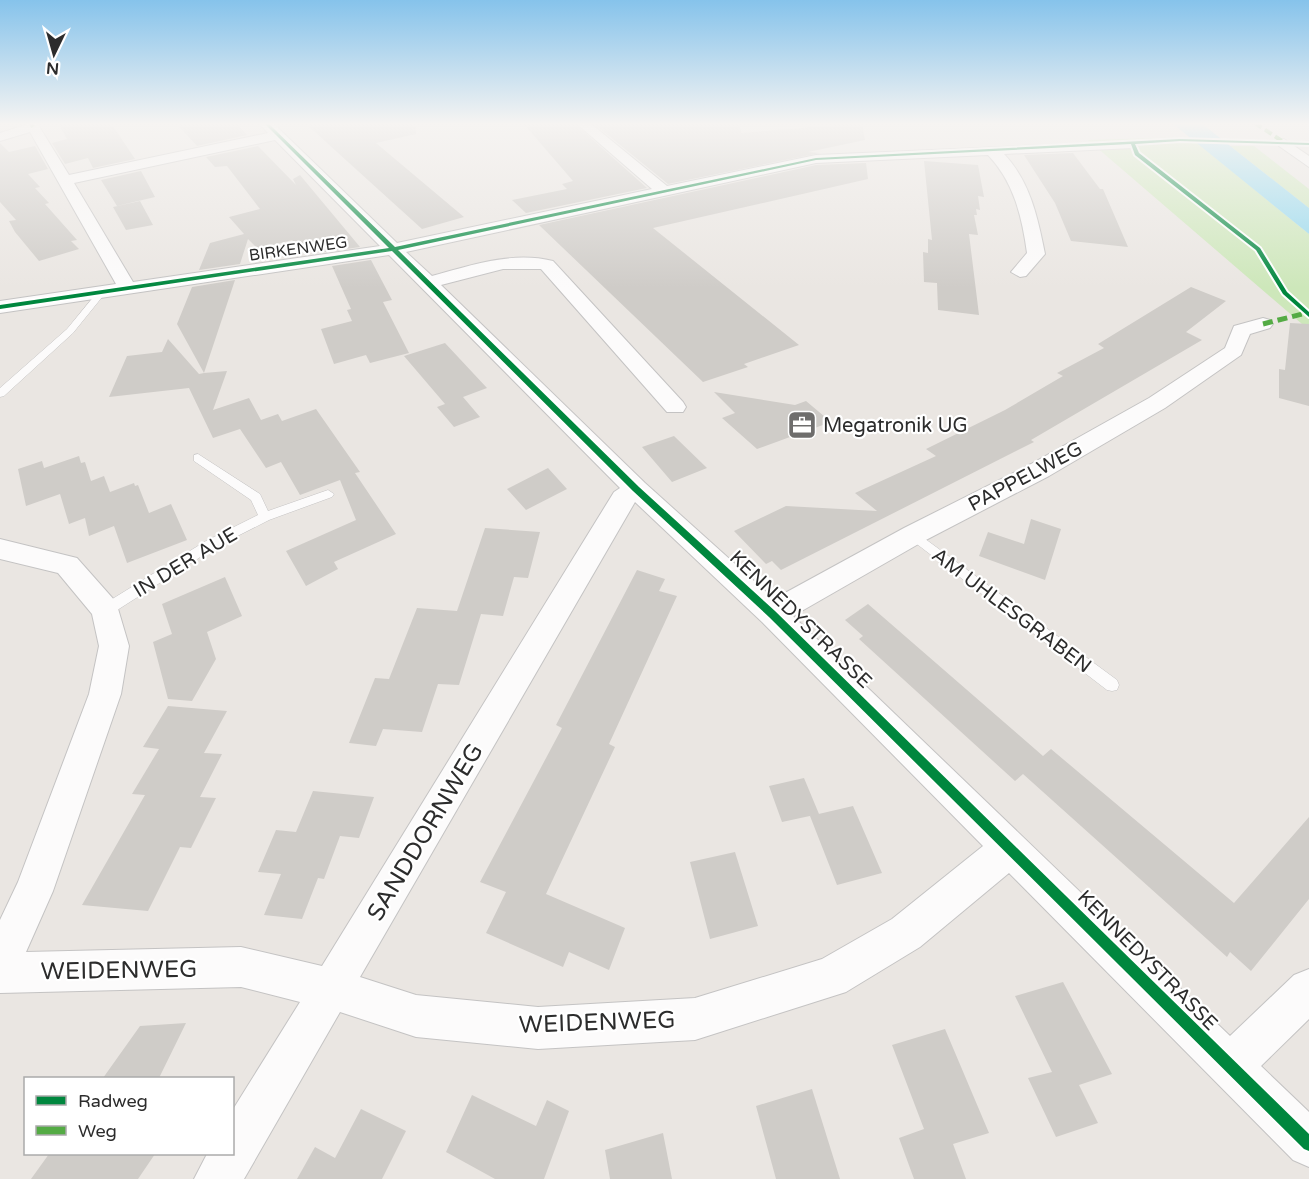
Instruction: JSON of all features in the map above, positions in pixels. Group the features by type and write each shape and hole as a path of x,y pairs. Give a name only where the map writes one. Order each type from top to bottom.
{"street":[{"path":"74,178 65,180 127,287"},
{"name":"KENNEDYSTRASSE","path":"322,178 636,489 772,614 1309,1144"},
{"path":"648,178 664,191"},
{"name":"BIRKENWEG","path":"0,307 394,249 726,178"},
{"path":"1013,178 1031,220 1036,254 1020,272"},
{"path":"426,283 516,262 534,261 547,265 675,407"},
{"name":"PAPPELWEG","path":"772,614 913,535 1040,470 1157,403 1234,351 1241,330 1263,324"},
{"name":"SANDDORNWEG","path":"234,1154 622,498 636,489"},
{"path":"0,549 67,565 106,610 114,646 105,694 34,891 0,964"},
{"name":"WEIDENWEG","path":"0,973 241,968 332,989 416,1016 538,1028 695,1019 831,977 906,933 1010,848"},
{"path":"1229,1067 1309,990"},
{"name":"SANDDORNWEG","path":"219,1179 233,1155"}],"lane":[{"path":"0,394 70,331 104,291"},
{"path":"198,458 256,497 265,517"},
{"name":"IN DER AUE","path":"106,610 211,544 265,517 328,494"},
{"name":"AM UHLESGRABEN","path":"913,535 1112,686"}],"green space":[{"path":"1132,178 1240,178 1309,234 1309,330"},
{"path":"1271,178 1295,178 1309,189 1309,208"}],"water":[{"path":"1240,178 1271,178 1309,208 1309,234"}],"building":[{"path":"0,178 32,178 40,187 35,188 49,203 45,204 77,240 71,241 79,249 39,261 15,232 9,221 16,220 0,202"},
{"path":"145,178 155,197 117,206 101,180"},
{"path":"236,178 289,178 296,185 293,179 303,178 360,247 325,252 320,241 299,247 292,240 258,249 248,239 240,264 199,270 210,243 244,234 229,217 260,209"},
{"path":"366,178 418,178 464,217 422,229"},
{"path":"570,178 636,178 647,188 526,213 512,200 567,189 562,184 573,181"},
{"path":"661,178 697,178 668,184"},
{"path":"756,178 868,178 653,228 799,345 744,364 748,367 703,382 539,225"},
{"path":"926,178 980,178 984,197 978,196 980,210 976,209 977,215 974,215 978,235 969,234 979,315 938,310 937,283 924,282 923,252 928,253 928,239 932,240"},
{"path":"1039,178 1092,178 1100,189 1103,189 1128,247 1071,241 1055,203"},
{"path":"140,201 153,225 126,230 113,207"},
{"path":"371,260 392,300 383,302 409,353 370,363 366,355 334,364 321,329 352,321 347,310 351,309 332,266"},
{"path":"235,280 204,373 177,324 192,287"},
{"path":"1191,287 1226,301 1186,332 1202,340 1031,440 1034,442 781,570 772,561 766,564 734,531 786,506 877,511 855,493 936,456 926,449 1005,410 1063,376 1057,373 1104,348 1098,344"},
{"path":"1290,323 1309,324 1309,406 1279,398 1279,369 1285,370"},
{"path":"168,339 199,374 227,371 213,410 249,398 261,420 278,414 282,421 316,409 360,472 355,473 396,534 334,562 338,569 306,586 286,551 356,520 340,480 300,495 281,462 266,468 240,429 213,438 189,388 109,397 127,356 162,352"},
{"path":"445,343 487,388 463,397 480,417 454,427 437,407 445,404 404,356"},
{"path":"714,392 795,405 806,401 831,422 757,449 722,418 735,413"},
{"path":"674,436 707,468 672,482 642,447"},
{"path":"79,456 81,463 85,462 91,481 104,476 110,492 134,483 135,486 138,485 149,513 171,504 187,540 127,563 114,526 89,536 85,518 69,524 60,494 26,506 18,469 42,461 44,468"},
{"path":"548,468 567,489 526,510 507,489"},
{"path":"1031,519 1061,529 1045,580 979,556 988,532 1024,544"},
{"path":"485,528 540,532 528,578 514,577 503,616 481,614 459,685 438,684 422,732 383,729 376,746 349,743 375,678 389,679 417,608 457,611"},
{"path":"637,570 665,579 659,591 677,596 609,744 615,747 546,894 625,928 609,970 569,952 563,967 486,933 506,892 480,882 562,728 556,725"},
{"path":"225,577 242,616 207,632 216,659 192,701 168,699 153,642 172,634 162,604"},
{"path":"868,604 1043,756 1051,749 1234,903 1309,817 1309,899 1251,971 1230,952 1227,957 1023,774 1015,781 859,639 863,636 845,620"},
{"path":"168,706 227,711 204,753 222,754 200,797 216,798 191,848 180,847 148,911 82,905 145,795 132,794 159,749 143,747"},
{"path":"804,778 819,814 782,822 769,786"},
{"path":"313,791 374,797 359,838 340,836 324,879 318,878 302,919 264,915 281,874 258,872 276,830 296,832"},
{"path":"853,806 882,873 837,885 810,816"},
{"path":"735,852 758,926 710,939 690,862"},
{"path":"1063,982 1112,1074 1079,1085 1098,1123 1056,1137 1028,1078 1052,1072 1015,996"},
{"path":"186,1023 159,1077 104,1077 140,1026"},
{"path":"945,1029 989,1133 953,1144 966,1179 914,1179 899,1138 924,1129 892,1045"},
{"path":"812,1089 840,1179 776,1179 756,1106"},
{"path":"472,1095 536,1126 547,1100 569,1111 544,1179 495,1179 446,1152"},
{"path":"361,1109 406,1131 382,1179 297,1179 315,1147 335,1158"},
{"path":"663,1133 672,1179 610,1179 605,1150"},
{"path":"48,1155 154,1155 138,1179 31,1179"}],"marked path":[{"path":"1263,324 1278,318 1306,313"}],"cycle path":[{"path":"322,178 636,489 772,614 1309,1144"},
{"path":"0,307 394,249 727,178"},
{"path":"1168,178 1258,249 1285,293 1309,315"}],"place":[{"name":"Megatronik UG","path":"802,425"}]}
